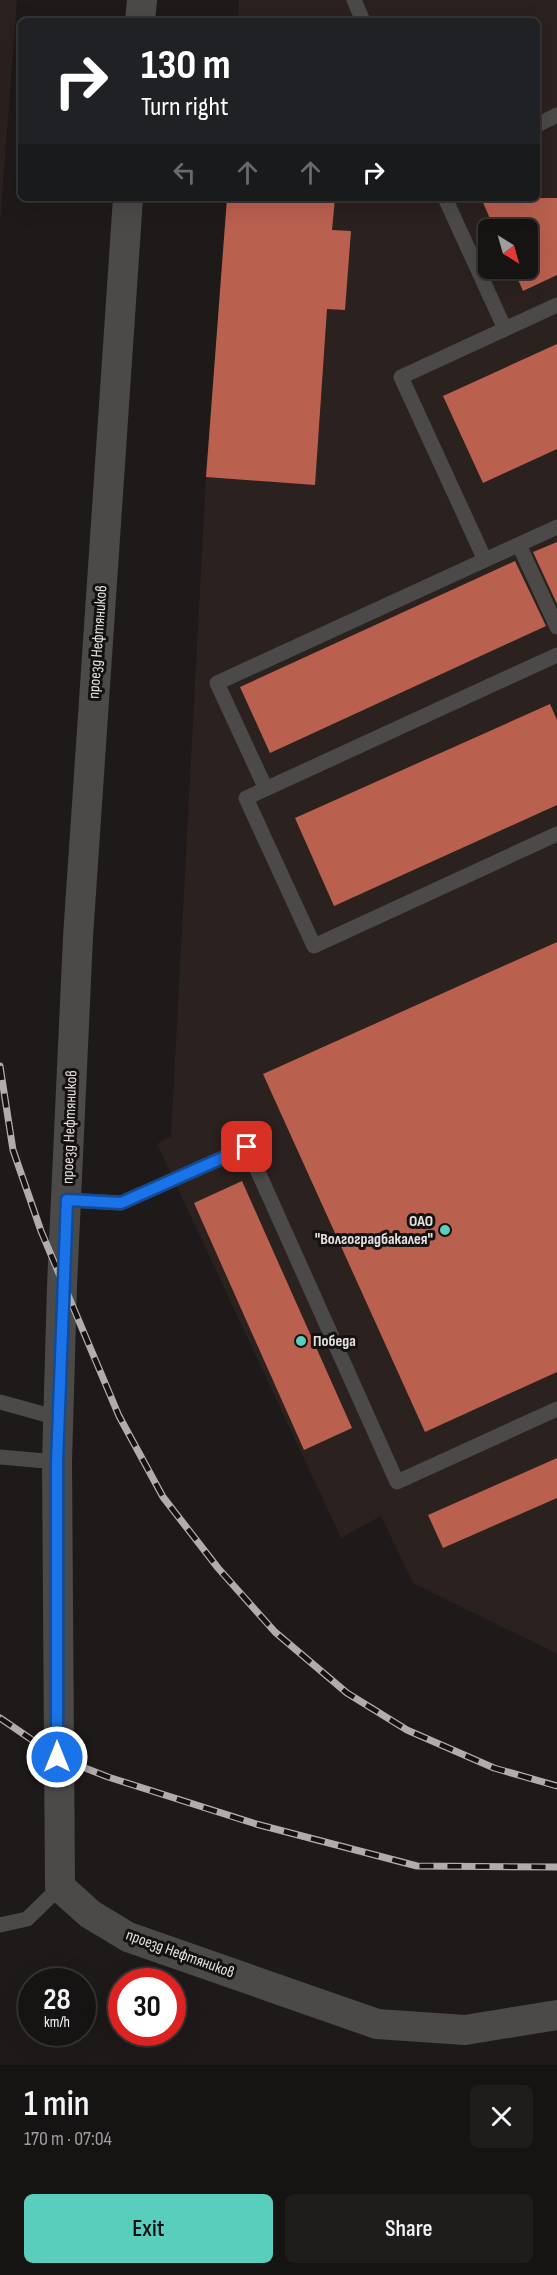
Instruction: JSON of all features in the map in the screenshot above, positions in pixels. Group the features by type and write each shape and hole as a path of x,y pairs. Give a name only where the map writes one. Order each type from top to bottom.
{"street":[{"path":"140,18 142,0"},
{"name":"проезд Нефтяников","path":"128,201 78,937 58,1418 60,1887 90,1914 128,1937 377,2024 465,2030 557,2015"}],"lane":[{"path":"354,0 362,18"},
{"path":"540,123 557,115"},
{"path":"446,201 505,328"},
{"path":"484,560 400,377 557,305"},
{"path":"266,789 217,683 557,527"},
{"path":"519,544 557,627"},
{"path":"557,655 246,798 314,946 557,834"},
{"path":"67,1200 121,1203 247,1147 397,1482 557,1409"},
{"path":"0,1402 58,1418"},
{"path":"0,1457 57,1462"},
{"path":"0,1925 27,1919 60,1887"}],"shaded area":[{"path":"0,0 17,0 0,223"},
{"path":"239,0 557,0 557,1654 413,1583 381,1516 341,1538 157,1144 171,1136 206,477 227,201 540,201 540,18 238,18"}],"building":[{"path":"540,198 557,198 557,275 523,291 518,279 538,279 538,219 490,219 482,201 540,201"},
{"path":"227,201 335,201 332,230 351,231 345,310 327,309 315,485 206,477"},
{"path":"557,344 557,449 483,483 443,396"},
{"path":"557,542 557,604 533,552"},
{"path":"515,561 546,626 270,753 240,687"},
{"path":"550,704 557,720 557,805 334,906 295,818"},
{"name":"ОАО \"Волгоградбакалея\"","path":"557,942 557,1372 425,1432 263,1074"},
{"path":"242,1181 352,1428 304,1450 194,1203"},
{"path":"557,1458 557,1498 443,1548 428,1515"}],"railway":[{"path":"0,1066 13,1150 41,1231 119,1416 163,1497 218,1568 275,1632 347,1693 407,1730 494,1768 557,1786"},
{"path":"0,1718 57,1757 108,1777 256,1824 417,1866 557,1867"}],"place":[{"name":"ОАО \"Волгоградбакалея\"","path":"445,1230"},
{"name":"Победа","path":"301,1341"}],"route":[{"path":"57,1757 57,1462 67,1200 121,1203 247,1147"}]}
